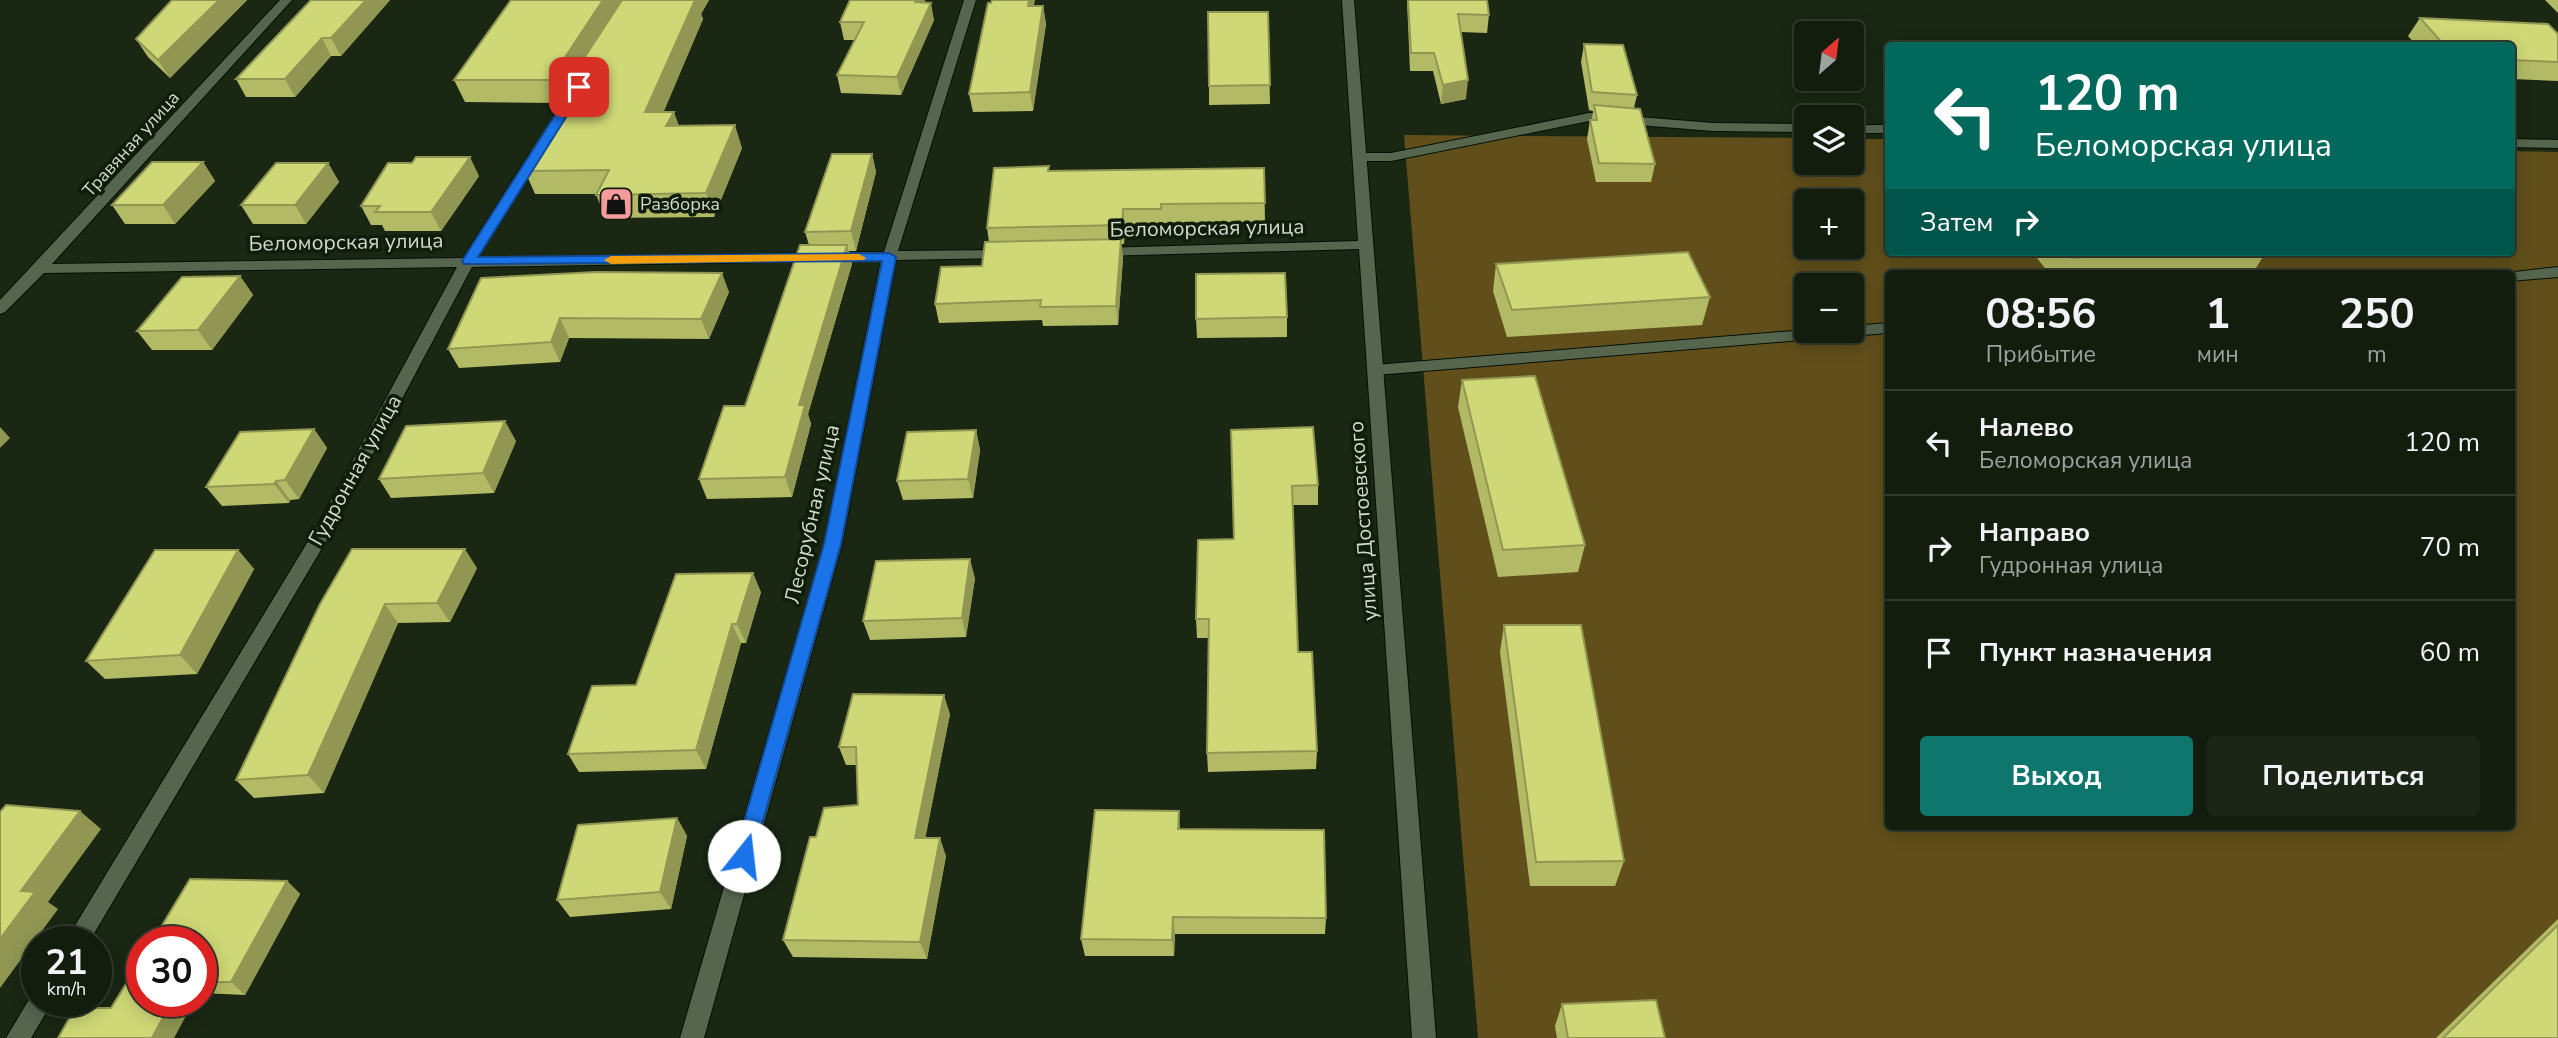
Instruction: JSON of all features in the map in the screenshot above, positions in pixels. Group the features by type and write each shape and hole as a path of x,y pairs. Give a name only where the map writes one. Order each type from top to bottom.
{"street":[{"name":"Травяная улица","path":"0,309 40,269 286,0"},
{"name":"Лесорубная улица","path":"692,1038 832,544 889,257 970,0"},
{"name":"улица Достоевского","path":"1348,0 1424,1038"},
{"path":"1360,157 1391,157 1589,117 1713,127 1794,128"},
{"path":"1864,129 1885,129"},
{"name":"Гудронная улица","path":"86,926 322,533 468,261 548,136"},
{"path":"2515,143 2558,144"},
{"name":"Беломорская улица","path":"1080,253 1366,245"},
{"name":"Беломорская улица","path":"40,269 1026,254"},
{"path":"2515,276 2558,272"},
{"path":"1864,330 1885,328"},
{"path":"1375,370 1794,336"},
{"path":"18,1038 31,1017"}],"shaded area":[{"path":"1404,135 1794,138 1794,175 1864,175 1864,139 1885,139 1885,256 2515,256 2515,151 2558,152 2558,929 2444,1038 1478,1038"}],"building":[{"path":"172,0 219,0 158,60 136,39"},
{"path":"311,0 366,0 331,38 322,38 285,79 236,79"},
{"path":"511,0 603,0 550,80 454,80"},
{"path":"622,0 695,0 645,112 674,112 666,126 735,125 706,193 596,195 609,170 525,171 580,81 569,81"},
{"path":"850,0 916,0 915,2 931,3 897,77 837,75 864,22 840,22"},
{"path":"992,0 1029,0 1028,6 1043,6 1030,92 969,94 988,3"},
{"path":"1408,0 1487,0 1489,15 1458,14 1468,80 1443,85 1434,53 1411,53"},
{"path":"1208,12 1268,12 1270,85 1209,86"},
{"path":"2420,18 2548,24 2558,34 2558,62 2515,60 2515,42 2441,42"},
{"path":"1584,44 1623,45 1637,95 1592,92"},
{"path":"1594,105 1640,109 1655,164 1599,163 1590,120 1597,120"},
{"path":"832,154 872,154 851,231 805,232"},
{"path":"416,157 470,157 431,212 375,212 380,206 361,206 388,163 412,163"},
{"path":"152,162 203,162 163,205 112,205"},
{"path":"276,163 328,163 295,205 241,205"},
{"path":"1049,166 1048,171 1264,168 1265,203 1161,204 1161,209 1123,209 1122,225 987,228 994,168"},
{"path":"1121,239 1116,306 1040,307 1041,300 935,304 941,267 982,266 985,242"},
{"path":"800,245 847,245 799,405 805,405 785,477 699,479 724,406 745,406"},
{"path":"1688,252 1710,297 1512,310 1496,264"},
{"path":"596,272 722,273 701,319 560,318 551,342 448,349 481,278"},
{"path":"1285,273 1287,317 1196,319 1196,274"},
{"path":"240,276 198,330 137,331 182,277"},
{"path":"1535,376 1585,545 1503,550 1462,380"},
{"path":"505,421 483,473 379,479 406,426"},
{"path":"1313,427 1318,485 1292,486 1298,652 1312,652 1317,751 1207,753 1209,619 1196,619 1198,540 1234,539 1231,430"},
{"path":"314,429 285,480 276,481 274,484 206,487 240,432"},
{"path":"976,430 968,479 897,481 907,432"},
{"path":"352,549 465,549 437,603 385,604 308,775 236,780 320,604"},
{"path":"155,550 238,550 180,655 86,661"},
{"path":"970,559 962,618 863,621 876,561"},
{"path":"753,573 737,624 732,624 696,750 568,754 592,686 636,685 676,574"},
{"path":"1504,625 1581,625 1624,861 1536,862"},
{"path":"853,694 944,695 915,838 940,838 920,942 783,940 810,837 816,837 824,808 858,805 856,747 839,747"},
{"path":"6,805 80,811 21,891 35,892 0,939 0,812"},
{"path":"1095,810 1179,811 1178,829 1324,830 1326,918 1173,917 1172,940 1081,939"},
{"path":"677,818 660,892 557,900 578,825"},
{"path":"190,879 287,881 231,982 217,982 217,926 162,926"},
{"path":"2558,925 2558,1038 2443,1038"},
{"path":"126,984 126,1017 163,1017 152,1038 58,1038 70,1017 112,1017 112,1006"},
{"path":"1656,1000 1665,1038 1568,1038 1562,1004"}],"slow traffic":[{"path":"611,260 859,258"}],"place":[{"name":"Разборка","path":"616,204"}],"route":[{"path":"579,87 468,261 889,257 832,544 744,856"}]}
